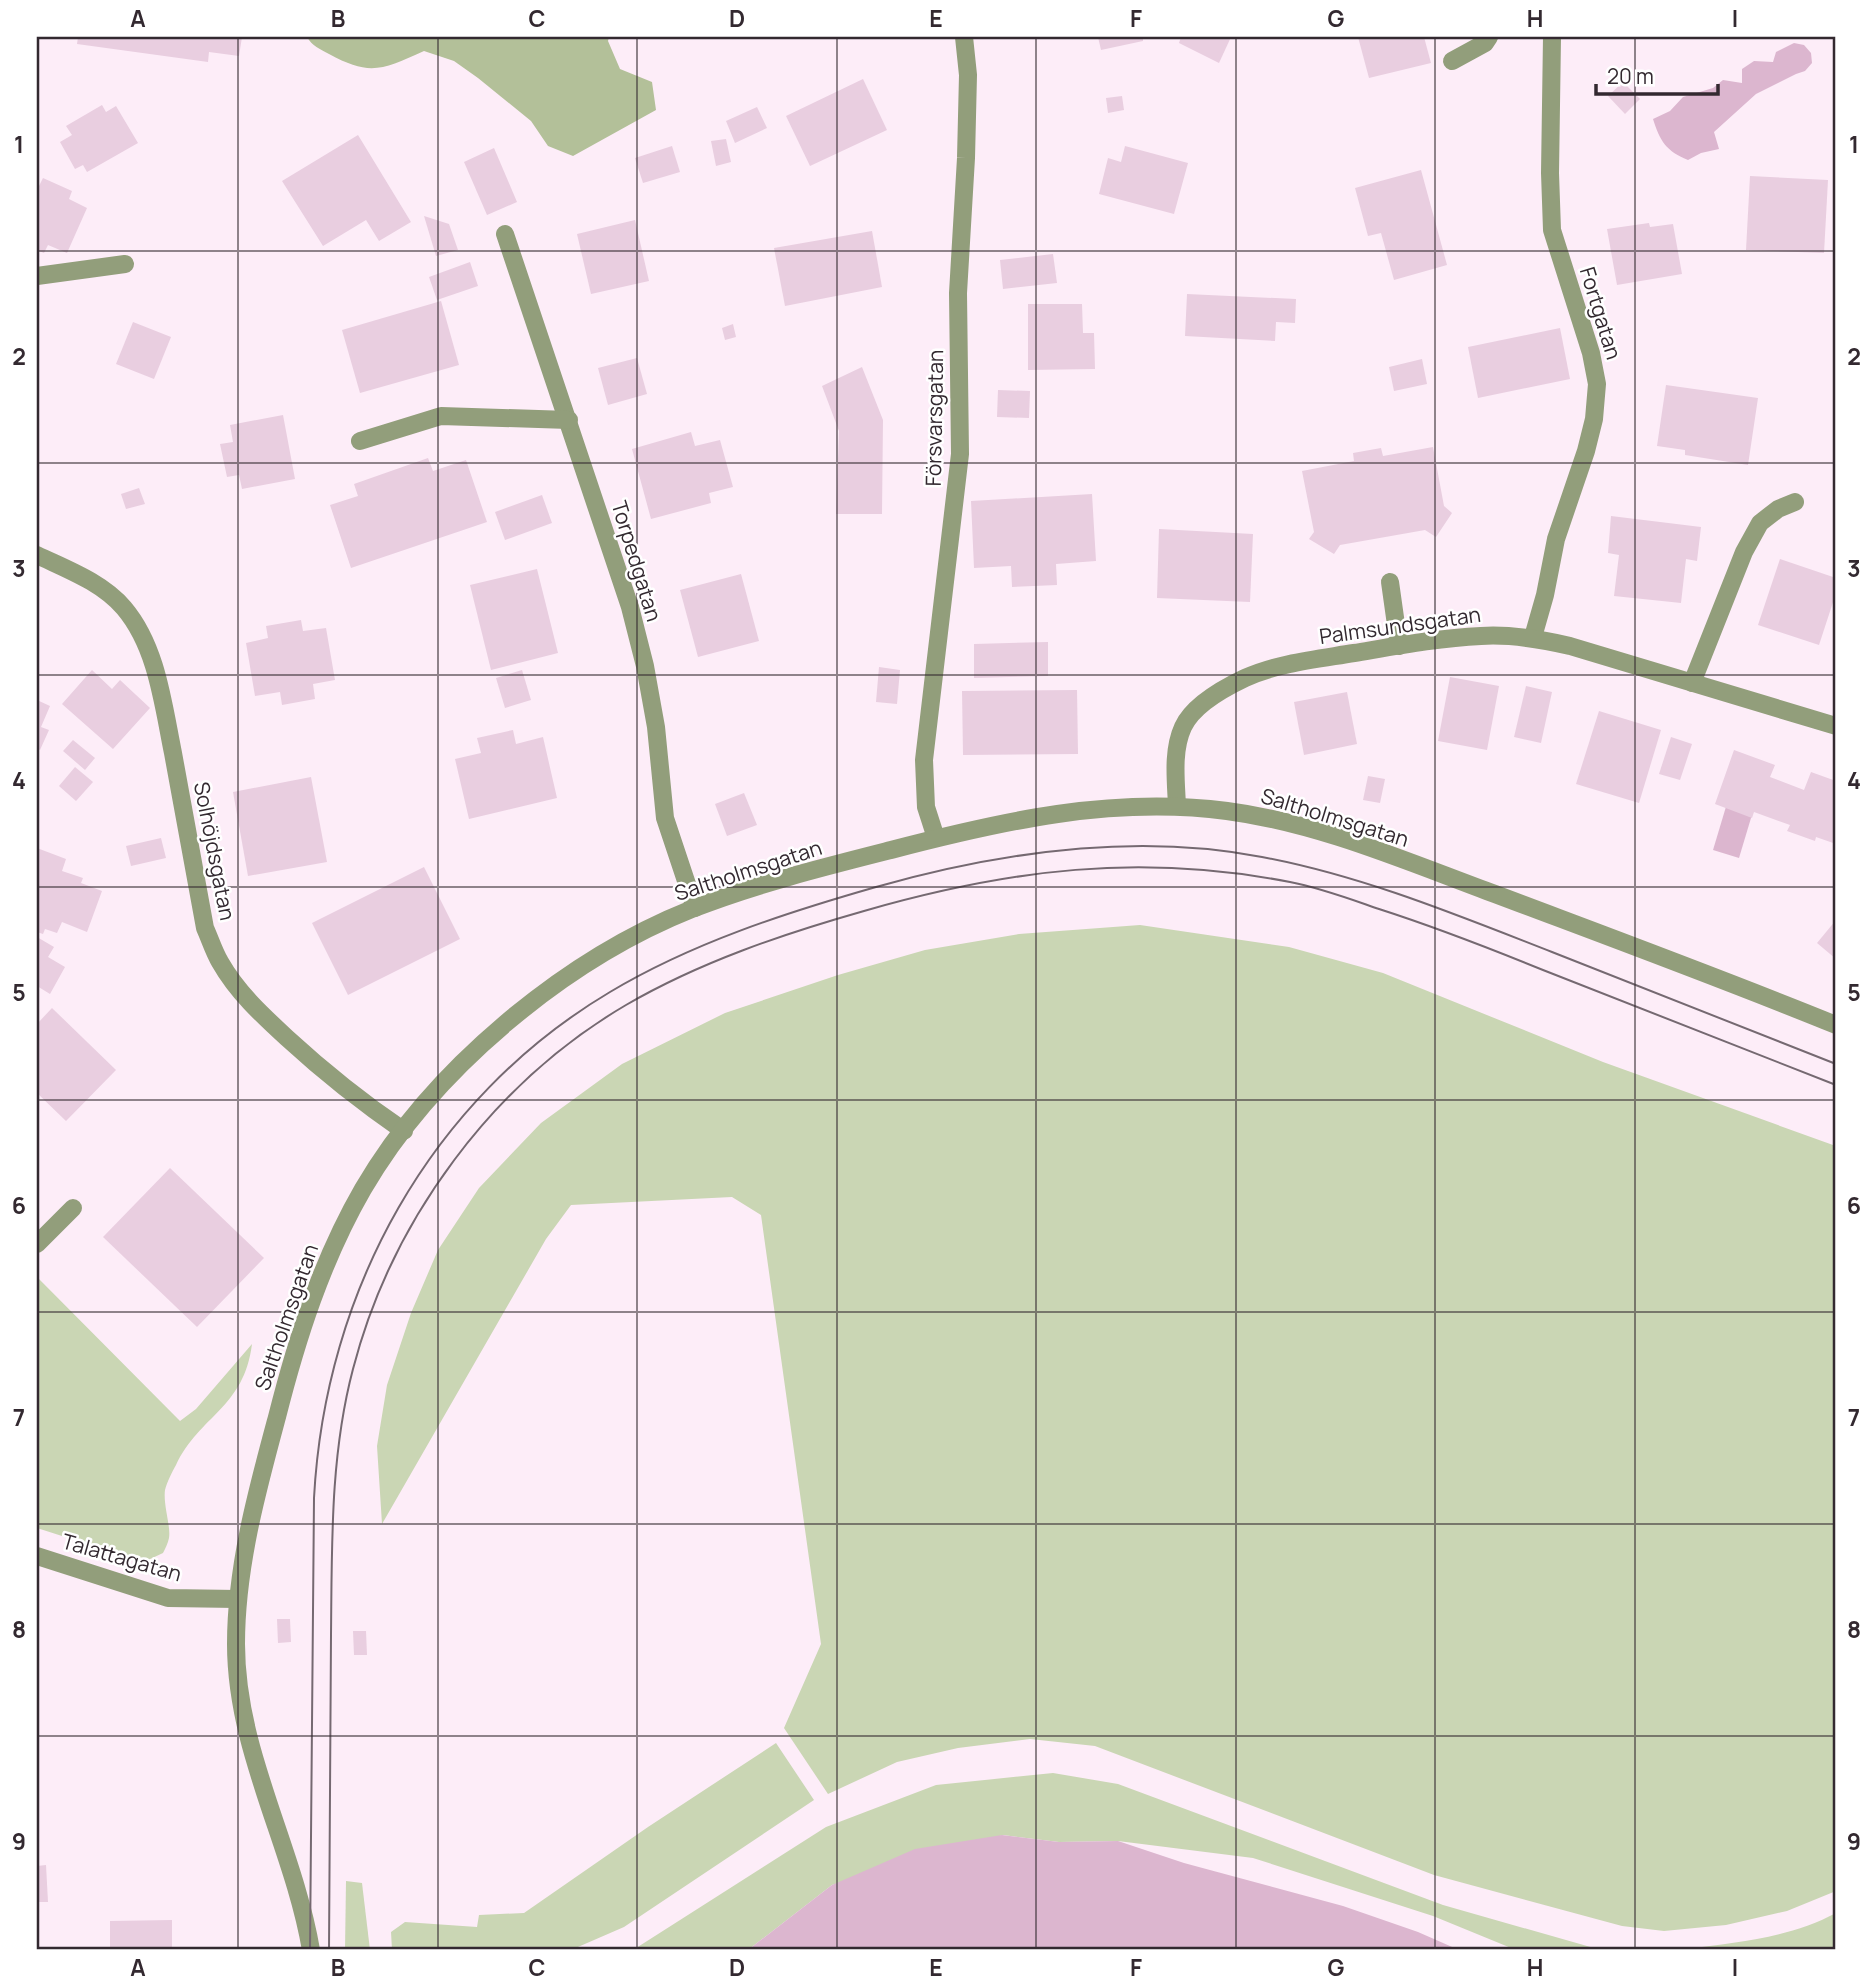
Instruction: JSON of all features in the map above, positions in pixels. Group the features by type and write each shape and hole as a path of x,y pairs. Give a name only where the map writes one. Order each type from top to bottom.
{"street":[{"name":"Försvarsgatan","path":"936,838 926,807 924,760 960,454 958,293 967,158 968,75 964,37"},
{"path":"1452,61 1485,43 1489,37"},
{"name":"Fortgatan","path":"1533,637 1556,539 1586,451 1594,419 1597,384 1591,353 1552,230 1552,37"},
{"name":"Torpedgatan","path":"505,234 633,619 656,727 664,818 695,908"},
{"path":"37,276 125,264"},
{"path":"360,441 441,416 569,420"},
{"path":"1692,683 1744,552 1760,523 1778,509 1795,502"},
{"name":"Solhöjdsgatan","path":"37,555 100,588 122,605 137,625 149,651 161,693 205,928 219,961 237,988 261,1014 370,1108 404,1131"},
{"path":"1390,582 1399,646"},
{"name":"Palmsundsgatan","path":"1177,806 1176,752 1183,726 1198,708 1246,678 1294,663 1482,635 1533,637 1570,646 1836,726"},
{"name":"Saltholmsgatan","path":"311,1950 300,1894 249,1743 239,1698 236,1646 237,1599 244,1551 297,1342 314,1293 364,1188 404,1131 438,1090 509,1020 610,950 695,908 779,880 936,838 1006,822 1080,810 1177,806 1246,814 1335,836 1741,986 1836,1026"},
{"path":"37,1244 73,1208"},
{"name":"Talattagatan","path":"37,1556 168,1598 237,1599"}],"green space":[{"path":"307,37 609,37 608,41 620,69 652,82 656,110 573,156 548,146 531,121 454,61 424,51 387,66 367,68 329,54"},
{"path":"1140,925 1289,947 1383,973 1603,1062 1833,1145 1836,1149 1836,1891 1787,1911 1726,1925 1664,1931 1622,1926 1434,1875 1095,1746 1030,1739 958,1748 897,1762 828,1794 784,1728 821,1644 761,1215 732,1197 571,1205 546,1239 382,1524 377,1446 387,1385 411,1313 438,1250 479,1188 541,1123 622,1064 725,1013 838,975 925,950 1019,934"},
{"path":"37,1277 180,1421 196,1409 252,1344 240,1383 186,1448 171,1474 165,1496 169,1540 163,1553 148,1560 112,1552 37,1528"},
{"path":"776,1743 814,1800 624,1927 571,1950 392,1950 391,1932 405,1922 477,1927 479,1915 524,1913"},
{"path":"1053,1773 1118,1784 1443,1905 1601,1950 1516,1950 1433,1916 1253,1858 1118,1841 1059,1842 1003,1835 832,1885 748,1950 633,1950 826,1827 936,1785"},
{"path":"346,1881 362,1883 370,1950 345,1950"},
{"path":"1836,1913 1836,1950 1686,1949 1782,1934"}],"shaded area":[{"path":"1794,43 1804,45 1811,53 1812,63 1805,71 1756,94 1714,132 1719,149 1701,153 1688,160 1674,153 1665,144 1653,119 1670,111 1683,97 1713,88 1723,80 1742,83 1742,69 1754,61 1773,62 1776,52"},
{"path":"1728,800 1754,808 1739,858 1713,850"},
{"path":"1002,1835 1059,1842 1118,1841 1184,1863 1343,1906 1418,1932 1459,1950 748,1950 832,1885 915,1849"}],"building":[{"path":"78,37 242,37 239,56 209,52 208,62 77,44"},
{"path":"1098,37 1143,37 1143,41 1101,50"},
{"path":"1181,37 1231,37 1219,63 1179,43"},
{"path":"1358,37 1424,37 1431,63 1369,78"},
{"path":"863,79 887,130 810,166 786,116"},
{"path":"1623,82 1640,99 1625,114 1608,96"},
{"path":"1122,96 1124,110 1108,113 1106,98"},
{"path":"102,105 106,112 116,106 138,143 87,172 83,165 75,169 60,142 72,135 66,126"},
{"path":"757,107 767,128 735,143 726,121"},
{"path":"358,135 411,222 379,241 366,220 323,246 282,181"},
{"path":"726,139 731,162 716,166 711,141"},
{"path":"672,146 680,172 643,183 635,158"},
{"path":"1125,146 1188,163 1174,214 1099,194 1108,158 1121,162"},
{"path":"494,148 517,202 487,215 464,162"},
{"path":"1421,170 1447,265 1394,280 1381,233 1368,236 1355,188"},
{"path":"1750,176 1828,180 1824,253 1746,250"},
{"path":"43,178 72,191 69,199 87,208 67,253 48,245 44,253 37,250 37,185 39,186"},
{"path":"424,216 449,224 458,250 436,256"},
{"path":"635,220 649,281 591,294 577,234"},
{"path":"1649,223 1650,227 1673,224 1682,274 1617,285 1607,229"},
{"path":"872,231 882,287 785,306 774,248"},
{"path":"1053,254 1057,283 1003,289 1000,260"},
{"path":"470,262 478,286 437,300 429,277"},
{"path":"1187,294 1296,299 1295,323 1276,322 1275,341 1185,336"},
{"path":"441,301 459,365 360,393 342,330"},
{"path":"1028,304 1082,304 1083,333 1094,333 1095,369 1028,370"},
{"path":"133,322 171,337 154,379 116,364"},
{"path":"733,324 736,337 725,340 722,328"},
{"path":"1560,328 1570,379 1478,398 1468,347"},
{"path":"637,358 647,394 608,405 598,368"},
{"path":"1422,359 1427,384 1394,391 1389,367"},
{"path":"862,367 883,420 882,514 836,514 839,431 822,386"},
{"path":"1666,385 1758,398 1748,465 1685,455 1685,450 1657,446"},
{"path":"998,390 1030,391 1029,418 997,417"},
{"path":"283,415 295,479 242,489 239,475 227,477 220,444 233,442 230,425"},
{"path":"691,432 695,446 720,440 733,487 709,493 711,503 651,519 632,449"},
{"path":"1433,447 1444,506 1452,513 1436,537 1425,530 1340,545 1334,554 1309,539 1314,532 1302,471 1354,461 1353,453 1381,448 1383,456"},
{"path":"428,458 433,471 466,460 487,522 351,568 330,505 358,496 354,484"},
{"path":"139,488 145,504 126,509 121,494"},
{"path":"1092,494 1096,561 1056,564 1057,585 1012,587 1011,566 974,568 971,501"},
{"path":"542,495 552,523 505,540 495,512"},
{"path":"1611,516 1701,527 1697,561 1686,559 1681,603 1614,596 1619,555 1608,553"},
{"path":"1159,529 1253,534 1250,602 1157,598"},
{"path":"1780,559 1836,578 1836,593 1819,645 1758,625"},
{"path":"537,569 558,653 491,670 470,585"},
{"path":"741,574 759,641 698,657 680,590"},
{"path":"301,620 303,631 326,628 335,680 313,684 315,699 282,705 280,692 255,696 246,643 268,638 266,626"},
{"path":"1048,642 1048,676 974,678 974,644"},
{"path":"879,667 900,670 897,704 876,702"},
{"path":"92,670 112,689 120,680 150,708 113,749 62,704"},
{"path":"522,670 531,700 505,708 496,678"},
{"path":"1450,677 1499,686 1487,750 1438,741"},
{"path":"1526,686 1552,692 1541,743 1514,737"},
{"path":"1077,690 1078,754 963,755 962,691"},
{"path":"1347,692 1357,744 1304,755 1294,702"},
{"path":"37,700 50,706 41,727 49,730 40,750 37,748"},
{"path":"1599,711 1661,730 1639,803 1576,784"},
{"path":"513,730 516,744 543,737 557,798 469,819 455,759 481,753 477,738"},
{"path":"1671,737 1692,744 1680,780 1659,774"},
{"path":"73,740 95,758 85,770 63,751"},
{"path":"1734,750 1775,765 1770,777 1804,790 1811,772 1836,781 1836,844 1816,837 1815,841 1787,831 1790,825 1754,812 1752,818 1715,804"},
{"path":"75,767 93,782 76,801 59,786"},
{"path":"1368,776 1385,779 1380,803 1363,800"},
{"path":"311,777 327,862 248,876 233,792"},
{"path":"744,793 757,825 727,836 715,804"},
{"path":"161,838 166,858 131,866 126,846"},
{"path":"37,848 66,859 62,871 83,878 81,883 102,891 87,932 62,922 57,933 45,929 43,934 37,932"},
{"path":"424,867 460,939 348,995 312,923"},
{"path":"1836,920 1836,959 1817,943"},
{"path":"37,937 54,947 48,957 65,967 50,994 37,986"},
{"path":"52,1008 116,1070 66,1121 37,1093 37,1024"},
{"path":"170,1168 264,1258 197,1327 103,1237"},
{"path":"277,1619 290,1619 291,1642 278,1643"},
{"path":"353,1631 366,1631 367,1655 354,1655"},
{"path":"46,1865 48,1902 37,1902 37,1866"},
{"path":"172,1920 172,1950 110,1950 110,1921"}],"tram line":[{"path":"310,1950 314,1498 322,1421 340,1347 365,1275 399,1208 440,1145 489,1087 546,1036 641,974 706,944 773,919 923,875 971,864 1068,849 1165,846 1262,857 1373,886 1481,924 1836,1064"},
{"path":"329,1950 332,1535 336,1468 345,1402 370,1313 393,1260 421,1208 454,1160 491,1115 533,1074 578,1037 626,1005 683,975 742,950 834,920 918,897 1023,876 1075,870 1181,868 1290,882 1335,894 1482,946 1836,1085"}]}
